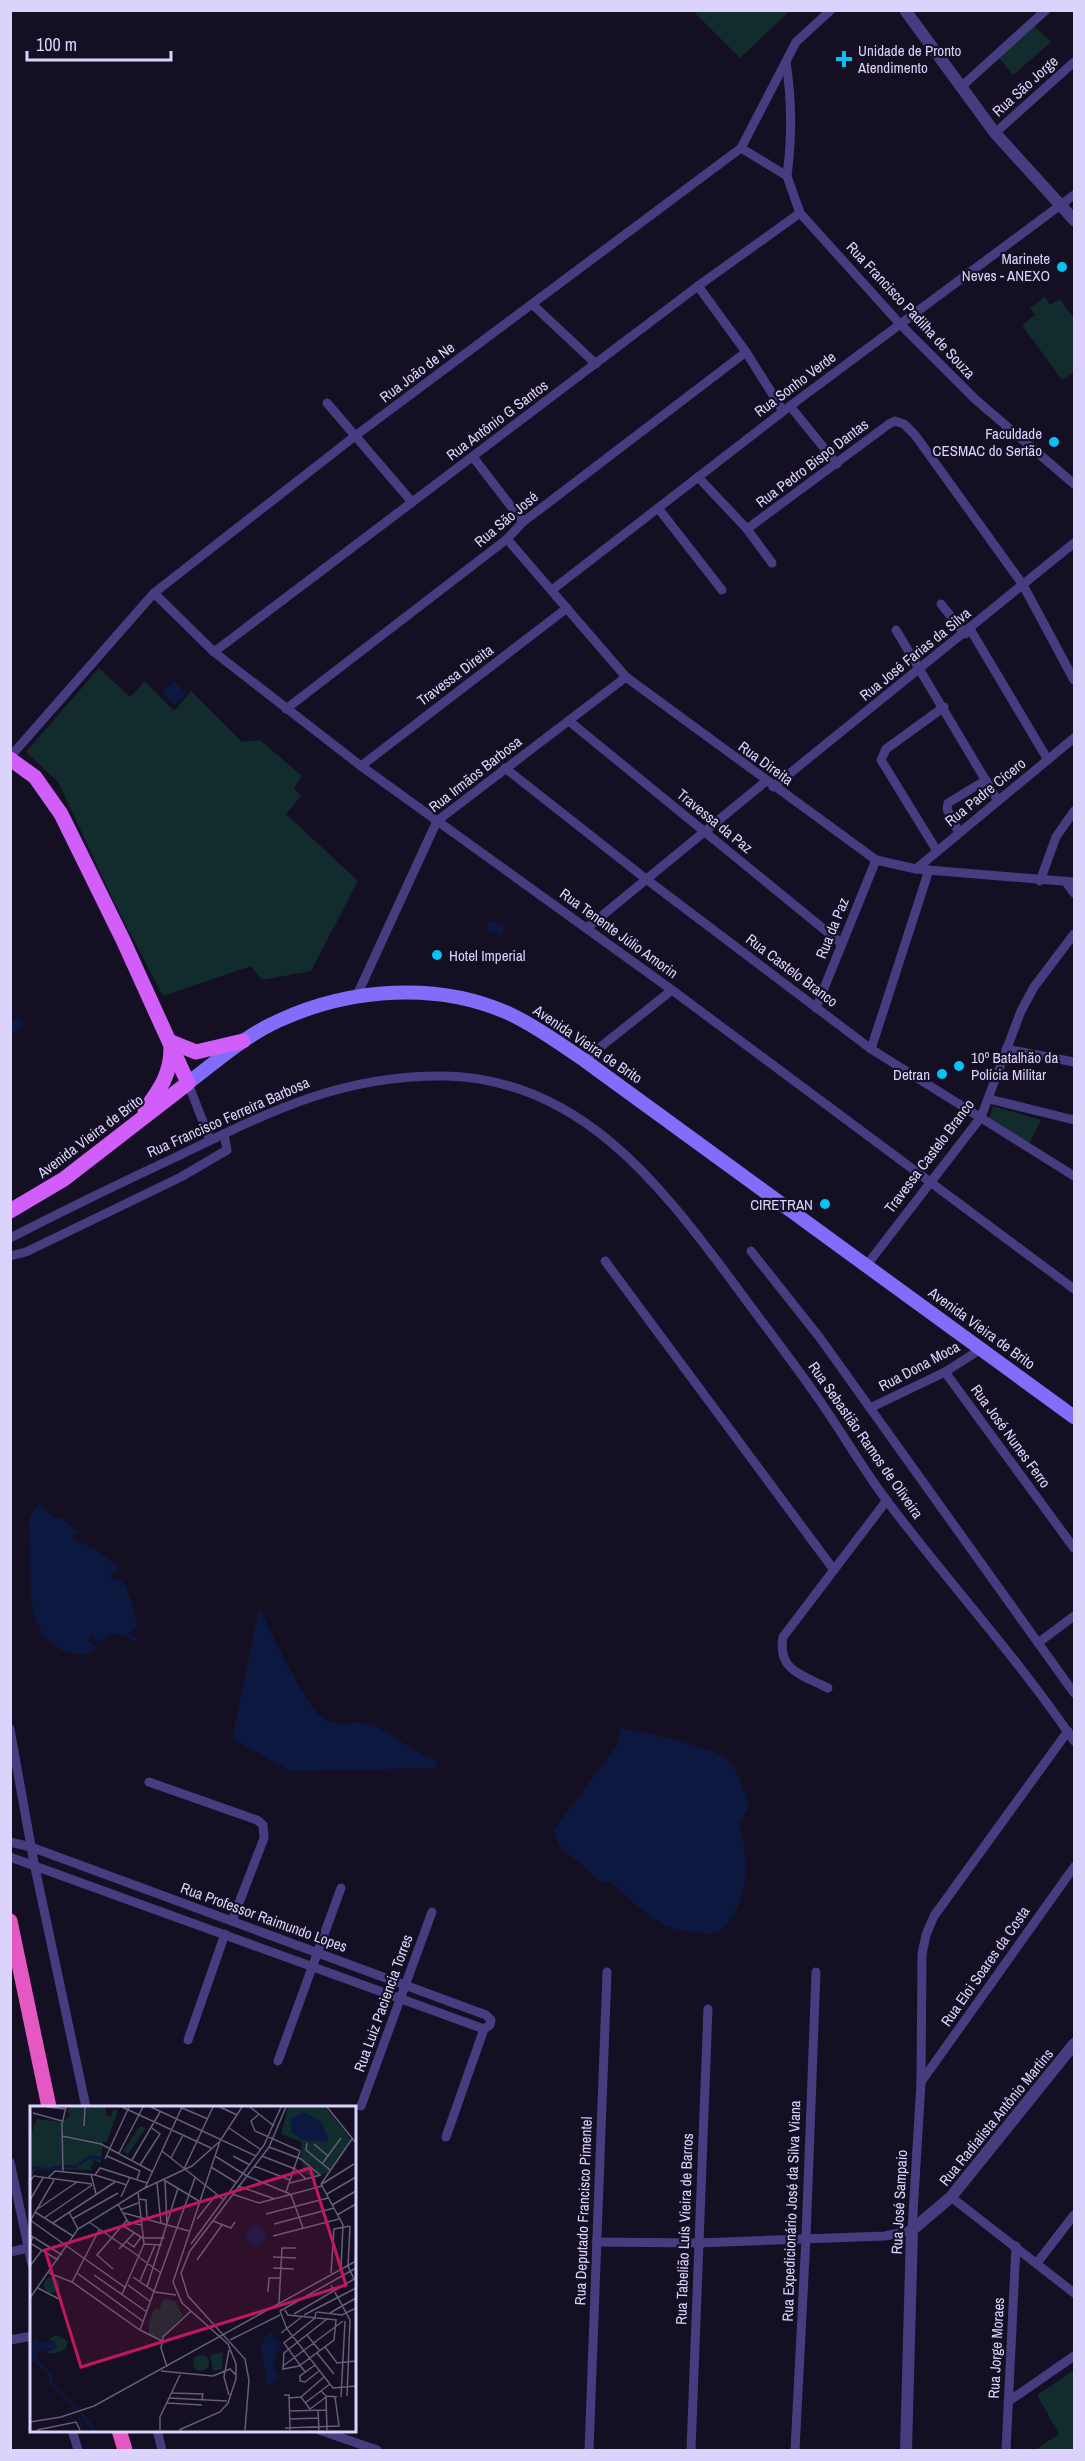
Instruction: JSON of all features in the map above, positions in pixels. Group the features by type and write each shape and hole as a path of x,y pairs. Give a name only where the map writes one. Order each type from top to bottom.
{"highway":[{"path":"10,1920 49,2106"},
{"path":"119,2431 125,2451"}],"main road":[{"path":"10,758 35,777 61,814 171,1042 188,1083"},
{"name":"Avenida Vieira de Brito","path":"10,1211 64,1179 243,1041 278,1021 313,1006 357,995 412,992 475,1002 524,1021 584,1060 1074,1417"},
{"path":"171,1042 196,1052 243,1041"},
{"path":"135,1125 165,1082 169,1071 171,1042"}],"street":[{"name":"Rua João de Ne","path":"10,758 154,593 356,436 741,148 796,42 831,10"},
{"path":"905,10 995,133 1074,220"},
{"path":"961,87 1046,10"},
{"path":"741,148 787,176 790,147 790,88 786,62"},
{"name":"Rua São Jorge","path":"995,133 1074,62"},
{"name":"Rua Francisco Padilha de Souza","path":"787,176 800,213 900,324 975,399 1074,484"},
{"name":"Rua Sonho Verde","path":"552,590 787,408 1074,195"},
{"name":"Rua Antônio G Santos","path":"214,652 698,286 800,213"},
{"path":"698,286 787,408 837,464"},
{"path":"532,304 597,364"},
{"name":"Rua São José","path":"286,709 507,539 523,522 746,352"},
{"path":"327,403 412,502"},
{"name":"Rua Pedro Bispo Dantas","path":"747,529 895,421 904,424 915,435 1023,585"},
{"path":"473,457 523,522"},
{"path":"698,477 747,529 772,563"},
{"path":"658,508 722,590"},
{"name":"Rua Direita","path":"507,539 626,677 769,784 876,860 916,869 1070,882"},
{"name":"Rua José Farias da Silva","path":"587,928 705,831 968,632 1074,543"},
{"path":"1023,585 1074,680"},
{"name":"Rua Tenente Júlio Amorin","path":"154,593 214,652 361,766 672,990 1074,1289"},
{"path":"941,604 968,632 1048,760"},
{"name":"Travessa Direita","path":"361,766 567,608"},
{"path":"896,630 945,708 998,801"},
{"name":"Rua Irmãos Barbosa","path":"357,995 437,821 626,677"},
{"path":"937,851 881,760 886,749 945,708"},
{"name":"Travessa da Paz","path":"569,721 842,944"},
{"name":"Rua Padre Cícero","path":"916,869 1074,738"},
{"name":"Rua Castelo Branco","path":"505,768 646,879 871,1049 1074,1176"},
{"path":"959,832 947,809 948,803 986,780"},
{"path":"1040,881 1056,837 1074,811"},
{"name":"Rua da Paz","path":"816,1008 876,860"},
{"path":"871,1049 929,870"},
{"path":"1070,882 1074,893"},
{"name":"Travessa Castelo Branco","path":"866,1266 930,1180 981,1117 989,1100 1005,1049 1034,987 1074,934"},
{"path":"584,1060 672,990"},
{"path":"1005,1049 1074,1062"},
{"name":"Rua Francisco Ferreira Barbosa","path":"10,1238 274,1109 323,1091 378,1082 448,1076 504,1084 536,1096 588,1124 631,1157"},
{"path":"188,1083 210,1140"},
{"path":"989,1100 1074,1120"},
{"path":"10,1256 26,1252 181,1177 227,1150 224,1134"},
{"name":"Rua Sebastião Ramos de Oliveira","path":"631,1157 693,1229 819,1399 887,1500 986,1622 1074,1741"},
{"name":"Rua Sebastião Ramos de Oliveira","path":"751,1251 820,1338 1074,1693"},
{"path":"605,1261 834,1570"},
{"name":"Rua Dona Moca","path":"870,1408 945,1372 981,1349"},
{"name":"Rua José Nunes Ferro","path":"945,1372 1074,1548"},
{"path":"828,1688 788,1668 781,1653 783,1637 887,1500"},
{"path":"1038,1643 1074,1616"},
{"path":"10,1729 34,1863 86,2106"},
{"name":"Rua José Sampaio","path":"906,2451 912,2230 921,2083 922,1954 926,1935 934,1916 1068,1731"},
{"path":"149,1782 257,1820 263,1825 264,1838 232,1921"},
{"name":"Rua Professor Raimundo Lopes","path":"10,1842 31,1847 406,1984 486,2015 491,2020 490,2025 484,2029 400,2000 34,1863 10,1857"},
{"name":"Rua Eloi Soares da Costa","path":"921,2083 1074,1867"},
{"path":"278,2061 341,1888"},
{"name":"Rua Luiz Paciencia Torres","path":"361,2106 432,1911"},
{"path":"188,2040 225,1934"},
{"name":"Rua Deputado Francisco Pimentel","path":"589,2451 607,1972"},
{"name":"Rua Expedicionário José da Silva Viana","path":"795,2451 816,1972"},
{"name":"Rua Tabelião Luís Vieira de Barros","path":"691,2451 708,2009"},
{"path":"446,2137 484,2029"},
{"name":"Rua Radialista Antônio Martins","path":"912,2230 951,2197 1074,2044"},
{"path":"10,2162 30,2256"},
{"path":"951,2197 1074,2293"},
{"path":"1037,2263 1074,2215"},
{"path":"596,2242 698,2243 806,2237 885,2236 912,2230"},
{"name":"Rua Jorge Moraes","path":"1006,2451 1016,2246"},
{"path":"10,2252 28,2248"},
{"path":"10,2340 30,2336"},
{"path":"1009,2401 1074,2356"},
{"path":"72,2431 78,2451"},
{"path":"157,2431 162,2451"},
{"path":"323,2431 377,2451"}],"green space":[{"path":"693,11 790,11 740,58"},
{"path":"1032,24 1051,42 1013,75 998,57"},
{"path":"1045,297 1050,305 1060,299 1074,319 1074,373 1062,380 1022,325 1035,315 1030,308"},
{"path":"99,668 130,697 145,681 174,711 191,691 242,742 260,740 302,776 294,788 301,796 286,814 358,881 311,971 262,980 251,966 163,996 117,908 58,782 26,752"},
{"path":"993,1106 1041,1120 1029,1144 989,1118"},
{"path":"1074,2370 1074,2450 1035,2450 1059,2434 1037,2395"}],"water":[{"path":"175,681 186,694 174,705 162,691"},
{"path":"489,921 505,927 501,935 485,929"},
{"path":"18,1016 25,1025 14,1034 11,1030 11,1023"},
{"path":"39,1503 53,1517 62,1519 78,1532 73,1535 75,1540 96,1549 116,1565 117,1570 111,1575 113,1580 121,1580 134,1609 136,1628 129,1634 139,1639 140,1643 117,1633 98,1642 91,1637 88,1641 98,1648 82,1655 62,1650 45,1638 35,1618 31,1599 29,1517"},
{"path":"259,1608 308,1700 324,1719 335,1723 369,1724 420,1754 438,1761 436,1768 291,1771 232,1739"},
{"path":"622,1728 710,1751 728,1760 738,1776 749,1806 739,1824 746,1868 744,1890 736,1911 719,1933 686,1932 667,1926 648,1915 611,1884 606,1881 600,1883 580,1862 562,1851 553,1831 616,1747"}],"place":[{"name":"Unidade de Pronto Atendimento","path":"844,59"},
{"name":"Marinete Neves - ANEXO","path":"1062,267"},
{"name":"Faculdade CESMAC do Sertão","path":"1054,442"},
{"name":"Hotel Imperial","path":"437,955"},
{"name":"10º Batalhão da Polícia Militar","path":"959,1066"},
{"name":"Detran","path":"942,1074"},
{"name":"CIRETRAN","path":"825,1204"}]}
